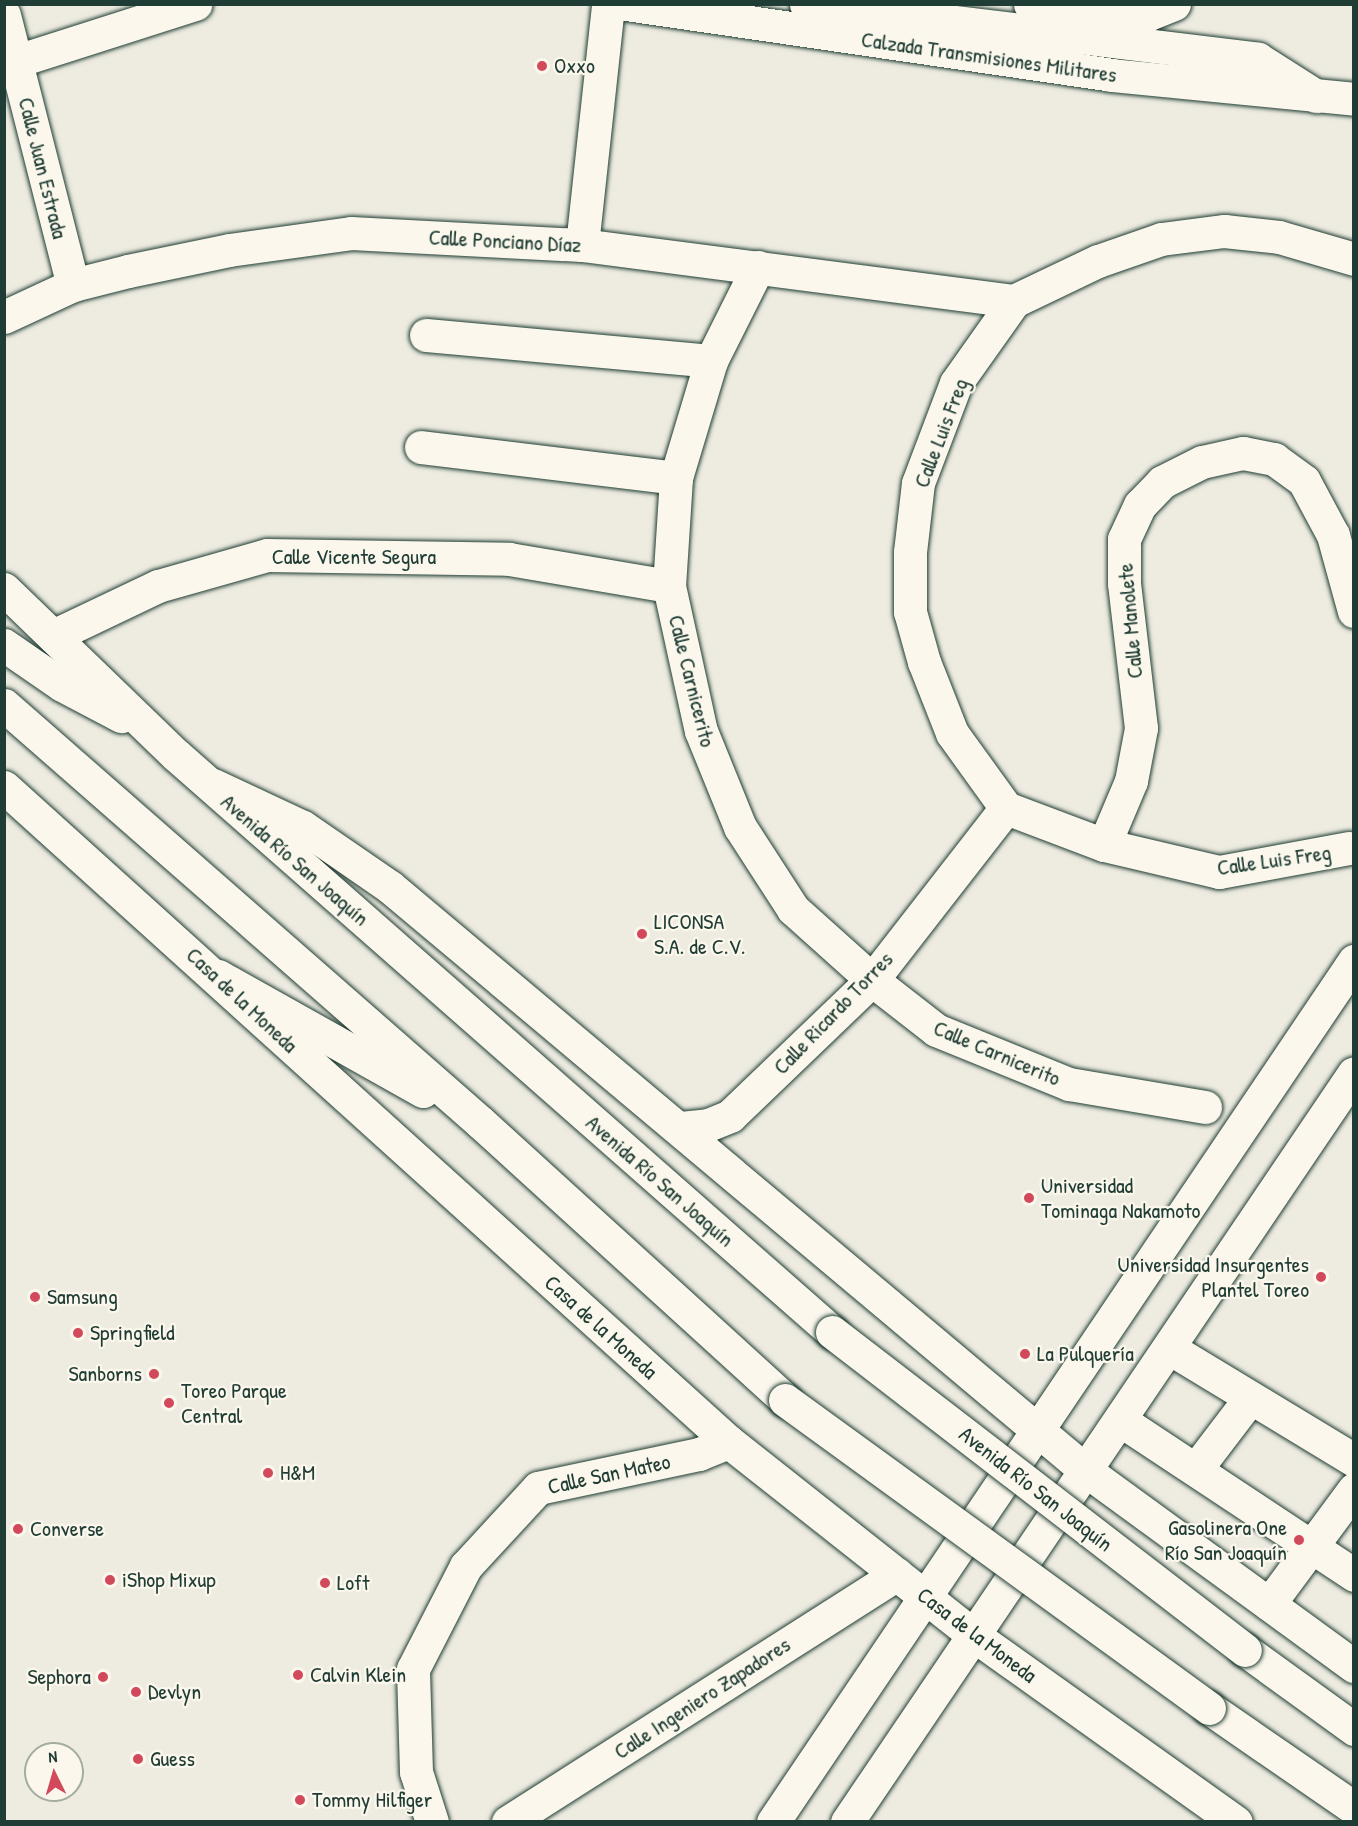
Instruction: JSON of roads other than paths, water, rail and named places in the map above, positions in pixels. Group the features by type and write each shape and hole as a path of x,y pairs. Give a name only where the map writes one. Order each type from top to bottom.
{"main road":[{"path":"11,62 195,4"},
{"path":"582,245 608,4"},
{"name":"Calzada Transmisiones Militares","path":"626,4 1111,75 1353,99"},
{"path":"806,4 1258,59 1316,96"},
{"path":"1030,4 1102,14 1149,14 1174,4"},
{"name":"Calle Juan Estrada","path":"4,15 11,62 73,285"},
{"name":"Calle Luis Freg","path":"1349,848 1219,872 1104,845 1006,808 952,733 924,662 910,612 909,552 918,483 956,383 1014,302 1098,261 1161,239 1224,231 1279,237 1353,259"},
{"name":"Calle Ponciano Díaz","path":"4,317 73,285 128,271 229,250 351,233 582,245 1014,302"},
{"name":"Calle Carnicerito","path":"758,267 711,361 676,478 669,586 701,731 740,827 793,909 872,980 936,1030 1069,1084 1204,1107"},
{"path":"426,335 711,361"},
{"path":"421,447 676,478"},
{"name":"Calle Manolete","path":"1104,845 1131,781 1141,728 1124,583 1124,539 1140,505 1162,482 1202,462 1243,453 1274,459 1304,481 1333,535 1353,611"},
{"name":"Calle Vicente Segura","path":"52,636 158,586 267,555 510,559 669,586"},
{"name":"Avenida Río San Joaquín","path":"4,589 206,782 832,1332 1245,1650 1353,1729"},
{"path":"4,634 31,665"},
{"path":"4,645 31,665 95,704 149,730"},
{"path":"4,705 480,1122 785,1400 1209,1708 1353,1809"},
{"path":"206,782 265,807 347,856 681,1128 1086,1470 1353,1666"},
{"name":"Casa de la Moneda","path":"4,787 218,976 343,1095 729,1442 972,1634 1236,1821"},
{"name":"Calle Ricardo Torres","path":"681,1128 708,1125 730,1116 872,980 1006,808"},
{"path":"773,1821 927,1598 1036,1428 1353,961"},
{"path":"218,976 480,1122"},
{"path":"847,1821 1353,1074"},
{"path":"1169,1348 1353,1460"},
{"path":"1196,1469 1250,1398"},
{"path":"1120,1420 1353,1575"},
{"name":"Calle San Mateo","path":"432,1821 416,1772 413,1669 466,1566 538,1488 699,1454 729,1442"},
{"path":"1269,1604 1353,1490"},
{"name":"Calle Ingeniero Zapadores","path":"508,1821 897,1574"}],"place":[{"name":"Oxxo","path":"542,66"},
{"name":"LICONSA S.A. de C.V.","path":"642,934"},
{"name":"Universidad Tominaga Nakamoto","path":"1029,1198"},
{"name":"Universidad Insurgentes Plantel Toreo","path":"1321,1277"},
{"name":"Samsung","path":"35,1297"},
{"name":"Springfield","path":"78,1333"},
{"name":"La Pulquería","path":"1025,1354"},
{"name":"Sanborns","path":"154,1374"},
{"name":"Toreo Parque Central","path":"169,1403"},
{"name":"H&M","path":"268,1473"},
{"name":"Converse","path":"18,1529"},
{"name":"Gasolinera One Río San Joaquín","path":"1299,1540"},
{"name":"iShop Mixup","path":"110,1580"},
{"name":"Loft","path":"325,1583"},
{"name":"Calvin Klein","path":"298,1675"},
{"name":"Sephora","path":"103,1677"},
{"name":"Devlyn","path":"136,1692"},
{"name":"Guess","path":"138,1759"},
{"name":"Tommy Hilfiger","path":"300,1800"}]}
